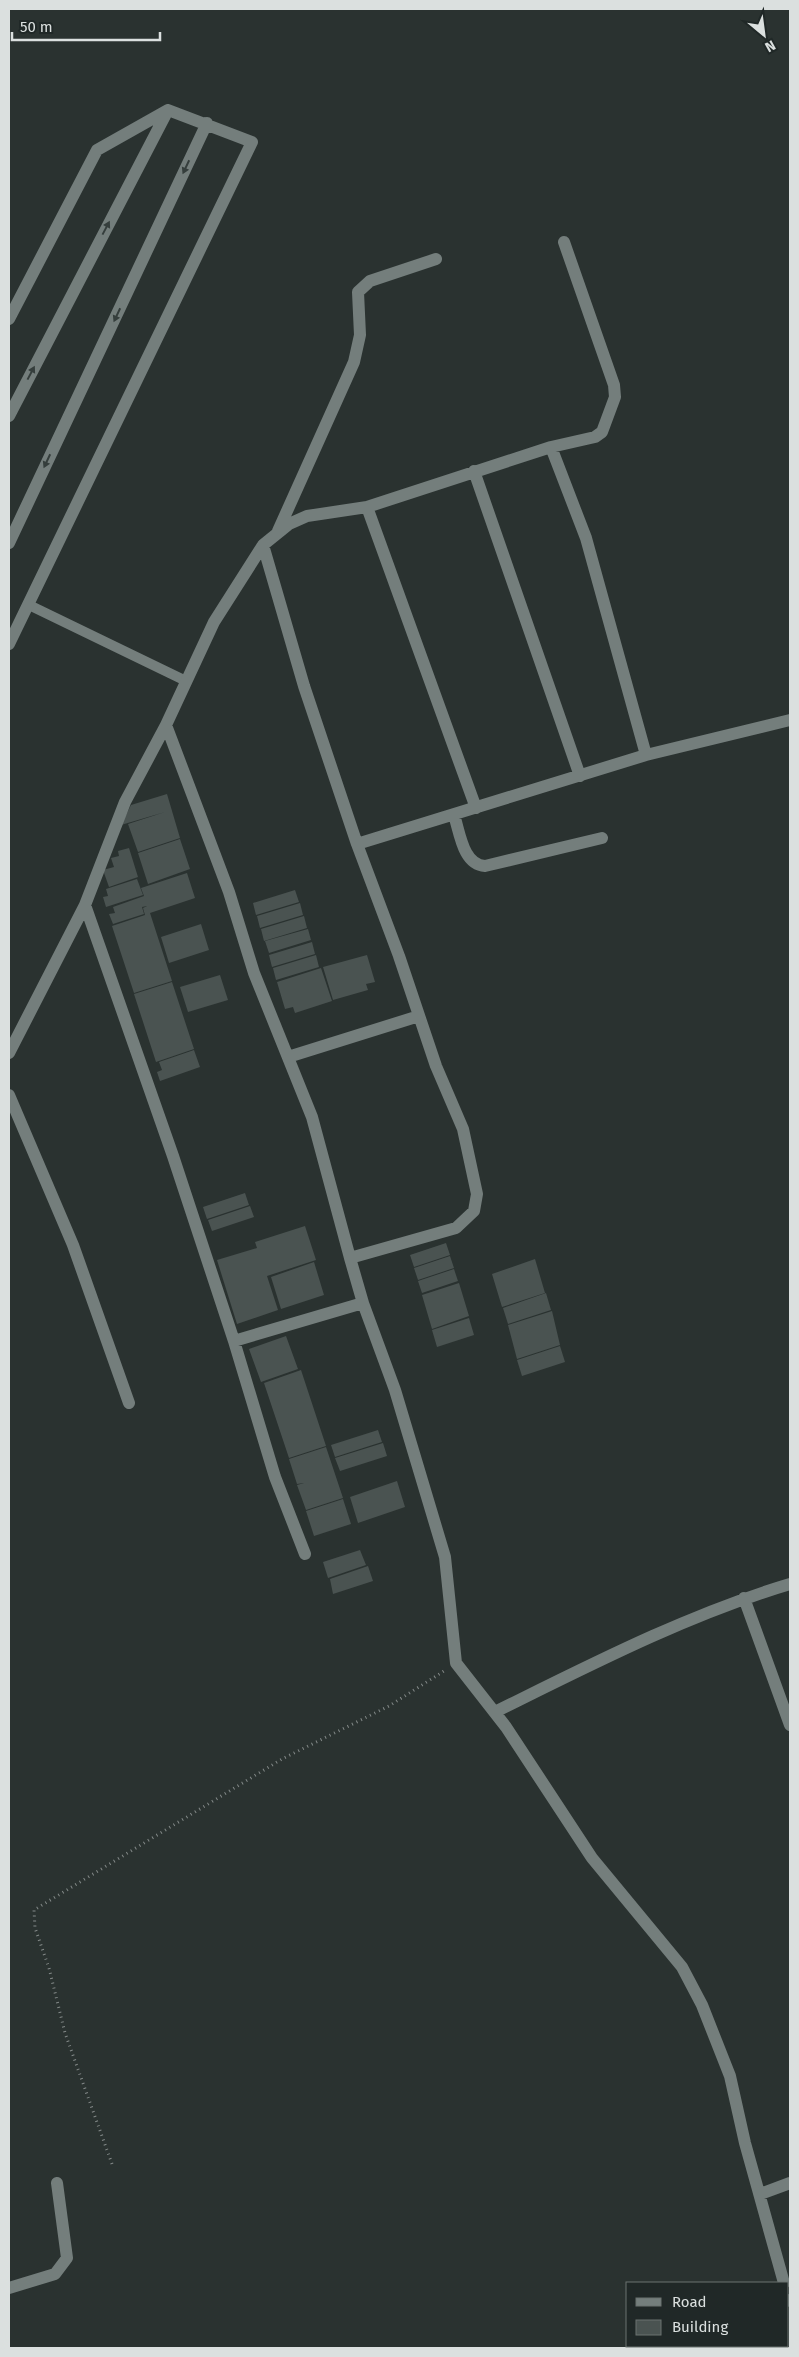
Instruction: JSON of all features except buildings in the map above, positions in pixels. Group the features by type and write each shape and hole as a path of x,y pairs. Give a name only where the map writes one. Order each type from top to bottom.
{"street":[{"path":"9,416 168,110"},
{"path":"9,319 97,150 168,110 207,123 252,142 9,644"},
{"path":"9,542 207,123"},
{"path":"9,1053 85,905 125,802 166,725 214,622 262,545 289,524 307,516 367,507 551,447 595,437 602,432 615,397 614,385 564,242"},
{"path":"277,533 354,362 360,335 358,292 370,281 436,259"},
{"path":"551,447 586,538 646,755"},
{"path":"474,471 580,776"},
{"path":"367,507 476,808"},
{"path":"262,545 304,686 357,844 436,1066 463,1129 478,1194 474,1211 456,1228 350,1258"},
{"path":"357,844 646,755 790,720"},
{"path":"166,725 229,892 254,973 312,1117 350,1258 395,1390 444,1557 456,1663 495,1712 555,1798 592,1858 682,1967 702,2005 730,2076 784,2282"},
{"path":"454,815 467,854 472,863 477,866 485,866 602,838"},
{"path":"85,905 173,1156 234,1341 275,1477 305,1554"},
{"path":"288,1057 419,1016"},
{"path":"9,1095 73,1245 129,1403"},
{"path":"234,1341 364,1302"},
{"path":"495,1712 588,1666 744,1598 790,1584"},
{"path":"744,1598 790,1725"},
{"path":"9,2288 55,2274 67,2258 57,2183"},
{"path":"760,2194 790,2183"}],"lane":[{"path":"29,605 186,680"}],"path":[{"path":"112,2164 65,2033 49,1968 35,1928 34,1910 282,1760 389,1706 456,1663"}]}
